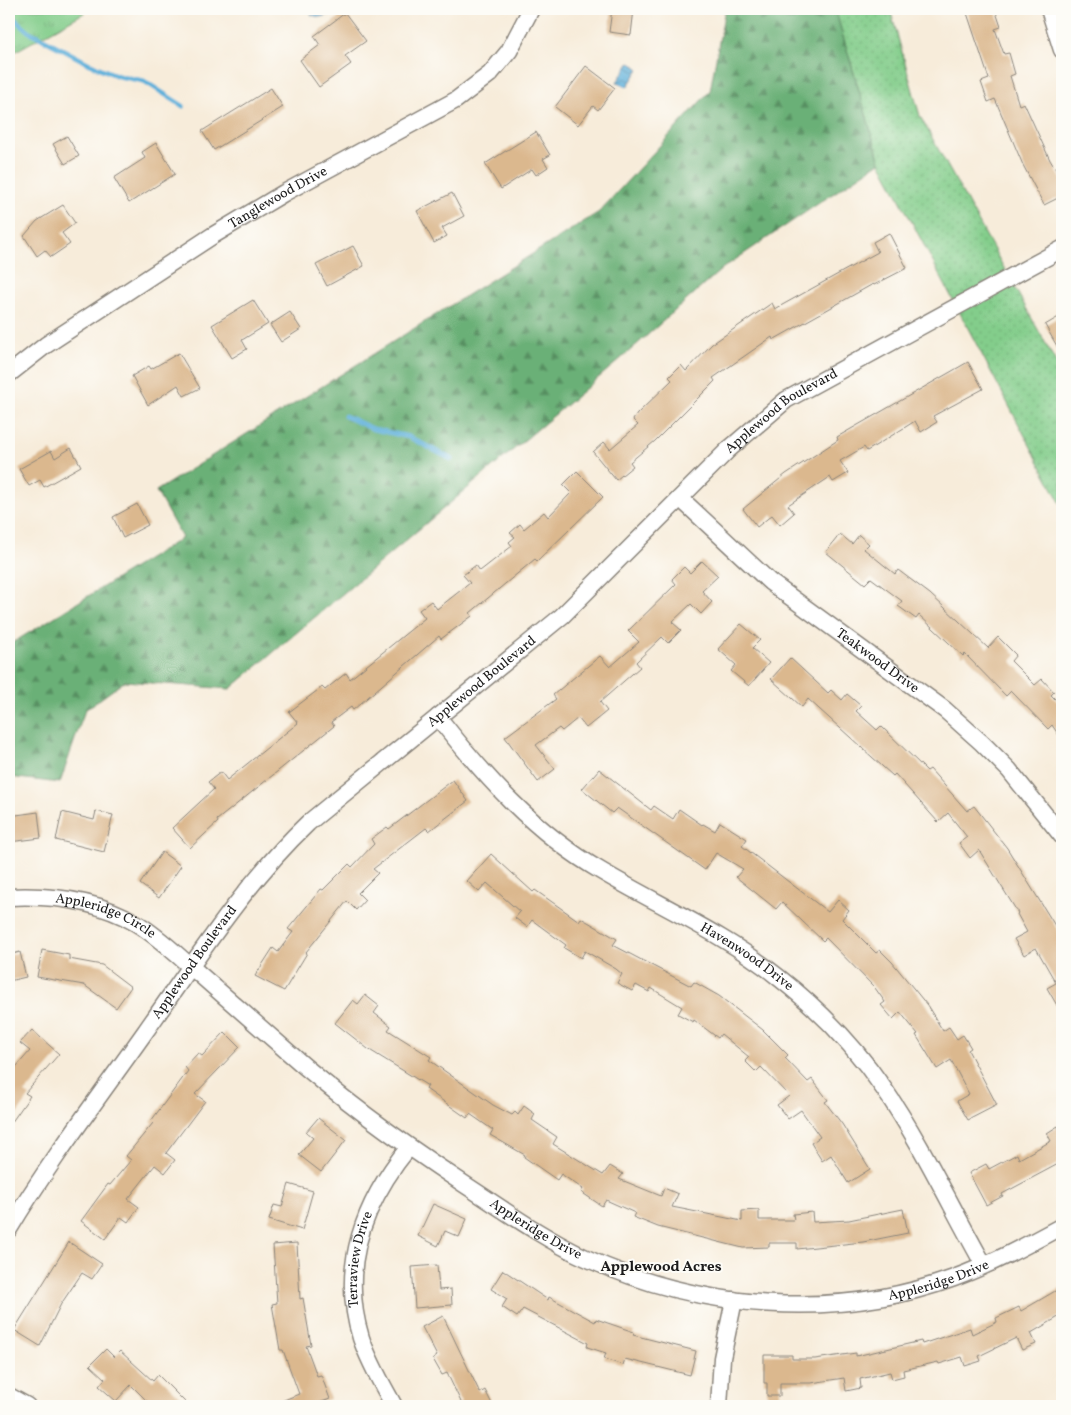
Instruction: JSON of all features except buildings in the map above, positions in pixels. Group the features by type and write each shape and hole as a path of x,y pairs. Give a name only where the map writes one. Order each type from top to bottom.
{"street":[{"name":"Tanglewood Drive","path":"9,374 46,344 212,236 284,193 428,117 464,95 490,74 509,52 531,9"},
{"path":"1049,9 1062,50"},
{"name":"Applewood Boulevard","path":"9,1229 48,1168 238,900 279,851 334,800 562,616 741,438 786,400 1062,249"},
{"name":"Teakwood Drive","path":"681,499 770,582 944,710 982,743 1009,770 1062,836"},
{"name":"Havenwood Drive","path":"438,717 493,785 551,837 601,871 734,946 777,976 821,1014 856,1052 884,1089 984,1265"},
{"name":"Appleridge Circle","path":"9,896 45,896 94,905 135,923 191,967"},
{"name":"Appleridge Drive","path":"191,967 319,1080 409,1147 530,1228 586,1258 662,1286 707,1297 734,1300 793,1304 862,1300 929,1285 984,1265 1014,1252 1062,1226"},
{"name":"Terraview Drive","path":"394,1406 371,1365 361,1338 354,1296 354,1267 358,1241 372,1200 389,1171 409,1147"},
{"path":"719,1406 722,1358 734,1300"},
{"path":"9,1396 27,1406"}],"green space":[{"path":"9,9 91,9 9,55"},
{"path":"725,9 835,9 880,162 723,268 616,363 230,689 125,681 85,710 60,783 9,777 9,645 182,538 156,491 599,212 710,91"},
{"path":"835,9 890,9 920,116 1062,373 1062,506 880,162"}],"water":[{"path":"310,9 340,9 338,12 320,17 311,15"},
{"path":"630,62 639,69 627,87 617,82"}],"waterway":[{"path":"9,14 28,31 88,63 118,76 144,81 183,106"},
{"path":"345,416 373,429 409,437 451,459"}],"district":[{"name":"Applewood Acres","path":"661,1267"}]}
